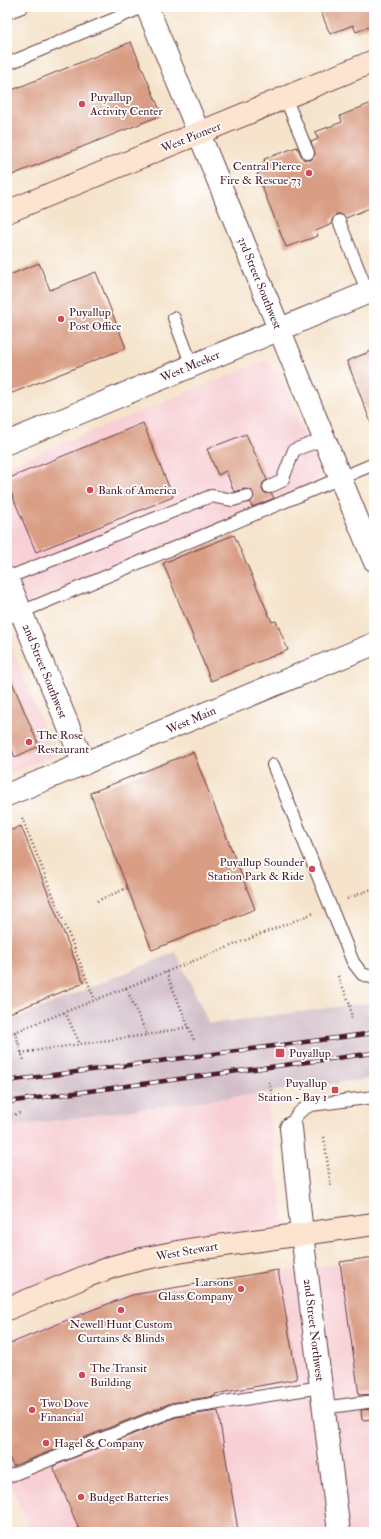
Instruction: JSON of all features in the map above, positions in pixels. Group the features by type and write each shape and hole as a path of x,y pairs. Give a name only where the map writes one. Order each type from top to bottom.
{"main road":[{"name":"West Pioneer","path":"7,212 374,61"},
{"name":"West Stewart","path":"7,1309 87,1276 141,1259 189,1250 374,1224"}],"street":[{"name":"3rd Street Southwest","path":"147,7 374,560"},
{"name":"West Meeker","path":"7,443 371,292"},
{"name":"2nd Street Southwest","path":"7,578 14,615 84,764"},
{"name":"West Main","path":"7,795 374,644"},
{"name":"2nd Street Northwest","path":"291,1128 302,1234 339,1532"}],"lane":[{"path":"7,13 22,7"},
{"path":"7,64 143,7"},
{"path":"285,97 308,153"},
{"path":"339,221 371,292"},
{"path":"174,318 192,366"},
{"path":"269,487 282,482 294,450 324,439"},
{"path":"14,615 374,464"},
{"path":"7,578 211,496 234,500 247,496"},
{"path":"273,765 353,962 362,974 374,978"},
{"path":"291,1128 293,1120 297,1114 311,1105 374,1097"},
{"path":"7,1477 174,1410 322,1398 374,1401"}],"path":[{"path":"22,818 95,1000"},
{"path":"97,901 128,888"},
{"path":"346,900 374,888"},
{"path":"7,1035 317,912"},
{"path":"336,971 350,1004 352,1020"},
{"path":"166,972 194,1040"},
{"path":"126,988 147,1035"},
{"path":"65,1012 80,1044"},
{"path":"21,1052 147,1035 188,1027"},
{"path":"14,1032 24,1062"},
{"path":"270,1082 272,1096 278,1103"},
{"path":"7,1116 21,1113"},
{"path":"324,1137 331,1188"}],"shaded area":[{"path":"264,361 280,373 320,475 308,486 7,612 7,466"},
{"path":"7,636 55,755 7,775"},
{"path":"176,952 209,1024 374,1002 374,1078 7,1128 7,1022"},
{"path":"266,1092 286,1236 189,1250 7,1309 7,1128"},
{"path":"374,1259 374,1532 31,1532 7,1476 7,1340 128,1292"}],"building":[{"path":"319,7 374,7 374,25 356,32 353,25 330,34"},
{"name":"Puyallup Activity Center","path":"131,42 162,115 7,177 7,92"},
{"path":"374,102 374,206 346,218 340,214 336,214 332,220 332,224 316,231 318,236 286,247 257,174 267,169 264,159 297,147 303,159 311,160 315,154 311,142 318,139 315,132 342,122 340,116"},
{"name":"Puyallup Post Office","path":"39,263 50,290 96,272 126,348 7,395 7,276"},
{"path":"374,350 374,427 373,428 347,361"},
{"name":"Bank of America","path":"143,423 173,497 36,552 7,483 7,479"},
{"path":"246,434 267,480 263,483 262,490 265,493 272,494 274,498 252,507 250,503 254,497 252,491 245,489 234,492 226,471 218,475 207,449"},
{"path":"234,535 272,622 276,621 288,650 211,681 163,563"},
{"path":"7,670 39,746 15,757 7,737"},
{"path":"193,752 255,909 152,950 90,793"},
{"path":"21,826 84,983 7,1014 7,832"},
{"path":"374,1257 374,1394 359,1395 340,1262"},
{"path":"278,1270 297,1379 215,1394 215,1396 171,1403 13,1466 7,1453 7,1345 132,1295"},
{"path":"374,1409 374,1419 362,1420 361,1410"},
{"path":"218,1411 238,1530 225,1532 80,1532 53,1466 176,1417"}],"railway":[{"path":"7,1081 374,1033"},
{"path":"7,1102 374,1053"}],"place":[{"name":"Puyallup Activity Center","path":"82,104"},
{"name":"Central Pierce Fire & Rescue 73","path":"309,173"},
{"name":"Puyallup Post Office","path":"61,319"},
{"name":"Bank of America","path":"90,490"},
{"name":"The Rose Restaurant","path":"29,742"},
{"name":"Puyallup Sounder Station Park & Ride","path":"312,869"},
{"name":"Puyallup","path":"280,1053"},
{"name":"Puyallup Station - Bay 1","path":"335,1090"},
{"name":"Larsons Glass Company","path":"241,1289"},
{"name":"Newell Hunt Custom Curtains & Blinds","path":"121,1310"},
{"name":"The Transit Building","path":"82,1375"},
{"name":"Two Dove Financial","path":"32,1410"},
{"name":"Hagel & Company","path":"46,1443"},
{"name":"Budget Batteries","path":"81,1497"}]}
